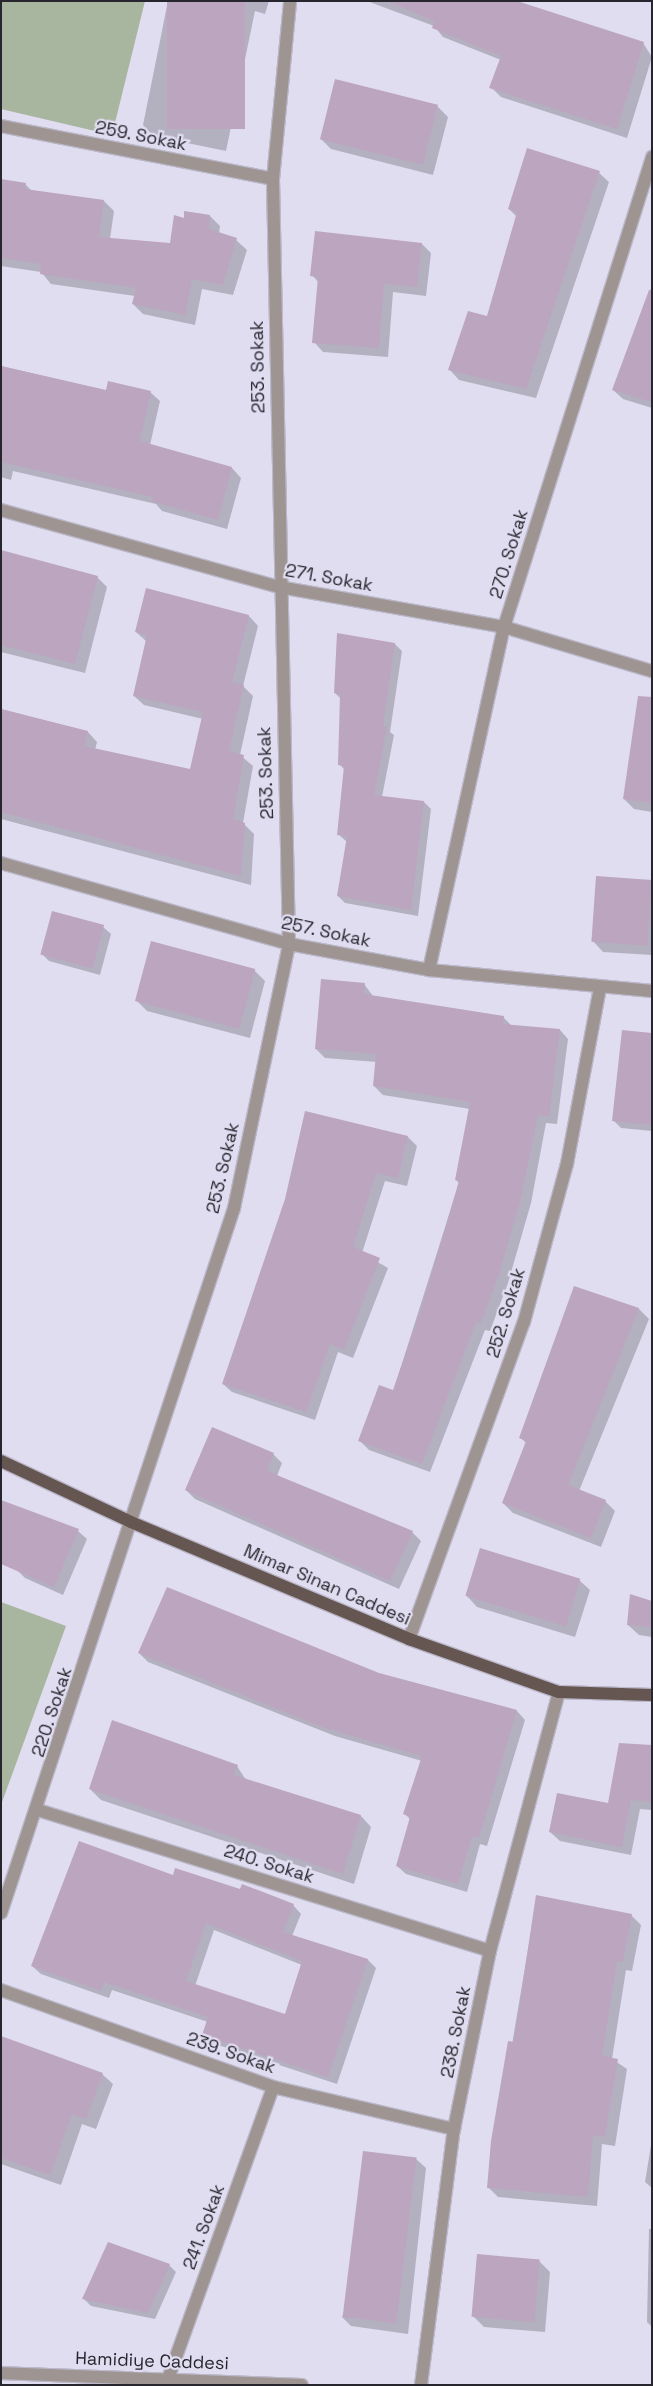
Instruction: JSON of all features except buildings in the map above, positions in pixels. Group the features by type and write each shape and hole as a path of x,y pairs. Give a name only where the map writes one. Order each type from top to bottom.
{"main road":[{"name":"Mimar Sinan Caddesi","path":"1,1461 132,1522 409,1639 559,1692 652,1695"}],"street":[{"name":"253. Sokak","path":"132,1522 234,1208 289,944 279,587 273,179 290,1"},
{"name":"259. Sokak","path":"1,126 273,179"},
{"name":"270. Sokak","path":"429,970 504,627 652,156"},
{"name":"271. Sokak","path":"1,510 279,587 504,627 652,671"},
{"name":"257. Sokak","path":"1,863 289,944 429,970 652,992"},
{"name":"252. Sokak","path":"409,1639 524,1322 567,1164 600,987"},
{"name":"220. Sokak","path":"1,1912 38,1810 132,1522"},
{"name":"238. Sokak","path":"421,2385 454,2129 490,1951 559,1692"},
{"name":"240. Sokak","path":"38,1810 490,1951"},
{"name":"239. Sokak","path":"1,1990 273,2087 454,2129"},
{"name":"241. Sokak","path":"168,2380 273,2087"},
{"name":"Hamidiye Caddesi","path":"1,2373 302,2385"}],"green space":[{"path":"1,1 145,1 112,135 1,109"},
{"path":"1,1602 66,1626 1,1805"}]}
